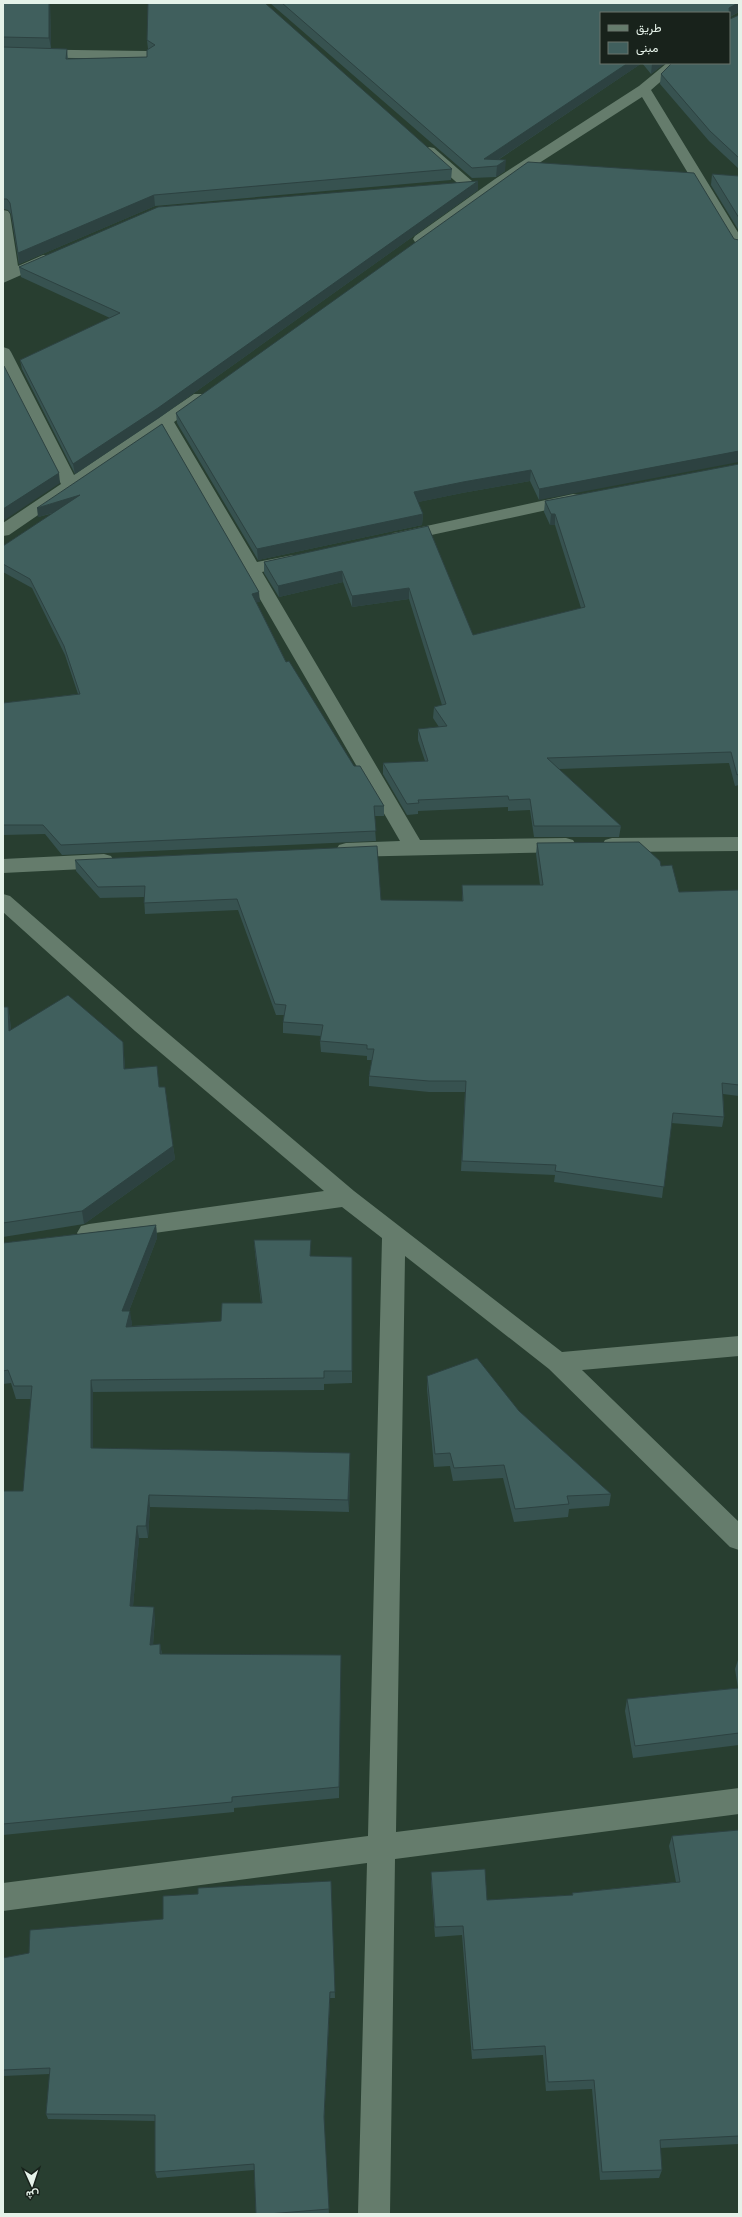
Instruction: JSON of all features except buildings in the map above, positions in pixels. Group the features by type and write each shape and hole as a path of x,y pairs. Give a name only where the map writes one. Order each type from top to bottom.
{"street":[{"path":"3,53 147,55"},
{"path":"410,246 500,182 644,89 675,64"},
{"path":"644,89 739,246"},
{"path":"420,143 467,184"},
{"path":"444,186 500,182"},
{"path":"3,214 7,276 61,252"},
{"path":"3,352 70,484"},
{"path":"3,531 70,484 166,422 211,389"},
{"path":"166,422 254,568 414,847"},
{"path":"385,540 586,497"},
{"path":"254,568 308,557"},
{"path":"326,851 414,847 739,844"},
{"path":"3,866 126,860"},
{"path":"3,901 143,1025 346,1197 558,1362 739,1539"},
{"path":"65,1237 346,1197"},
{"path":"374,2214 394,1235"},
{"path":"558,1362 739,1346"},
{"path":"3,1898 739,1801"}]}
